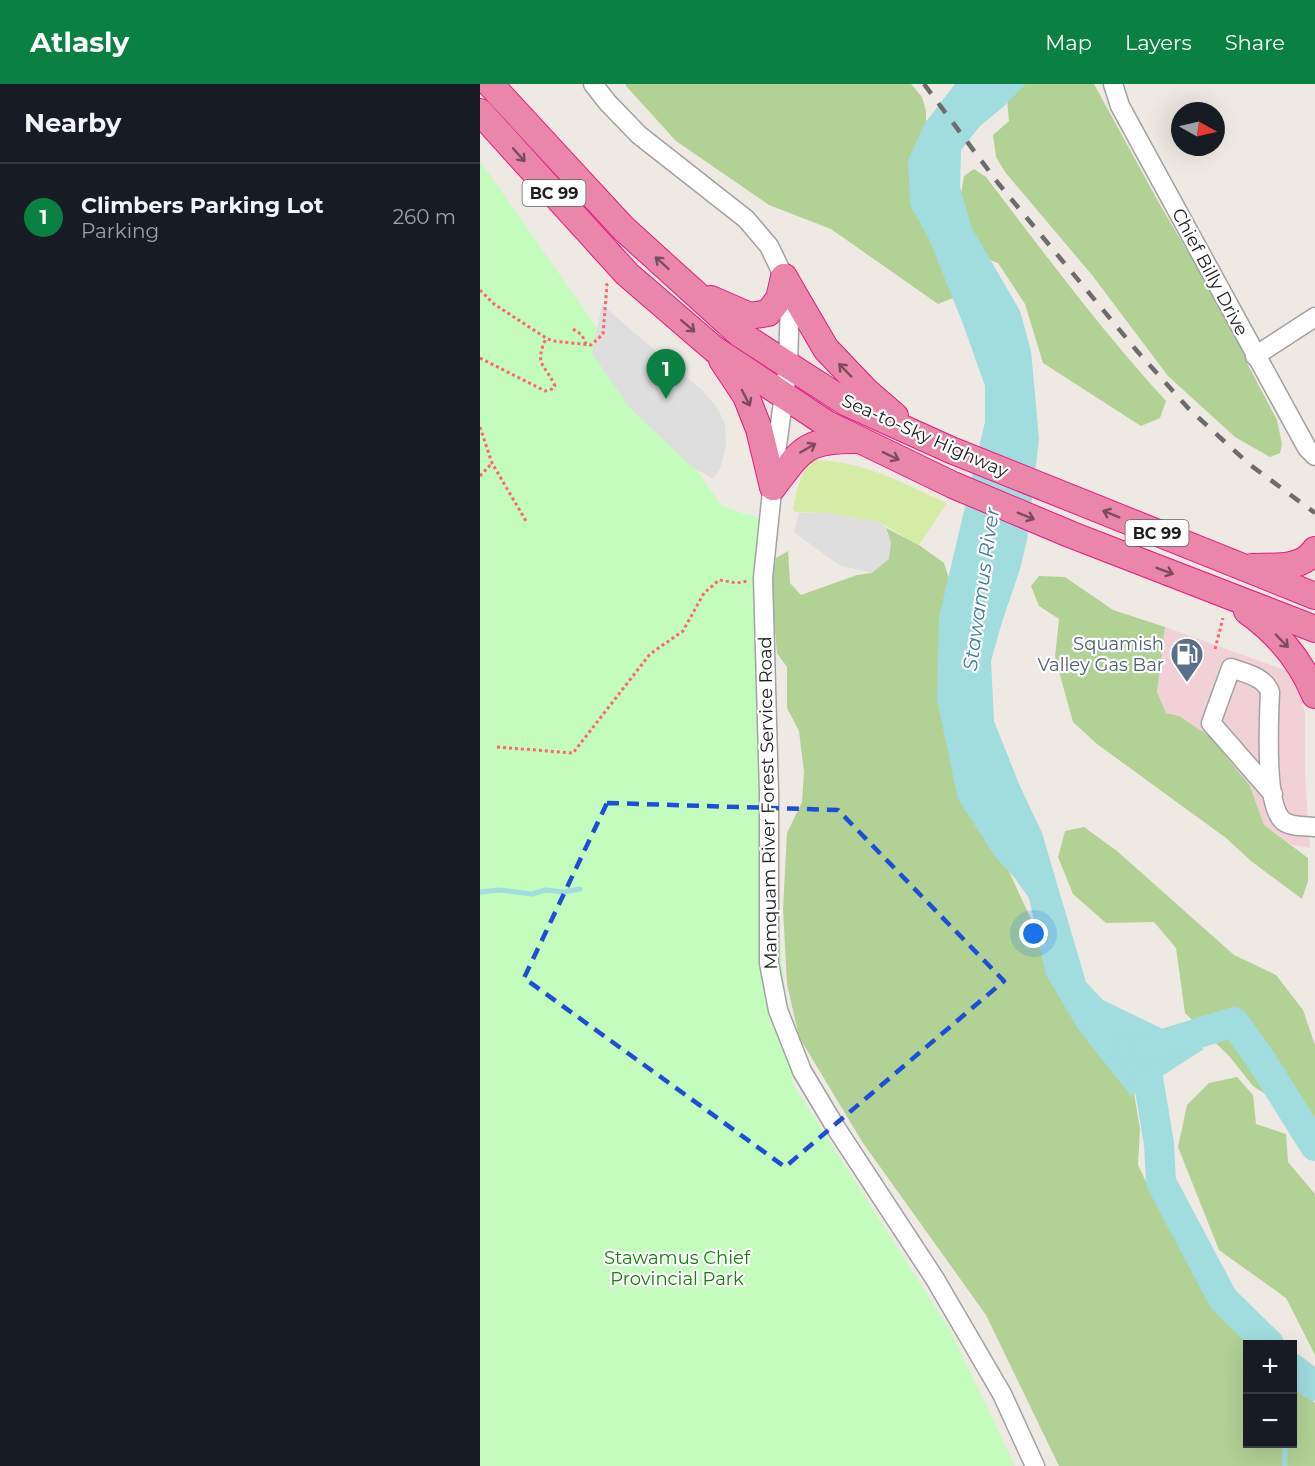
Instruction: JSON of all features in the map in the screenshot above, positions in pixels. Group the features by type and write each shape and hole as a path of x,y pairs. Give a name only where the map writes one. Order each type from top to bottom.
{"highway":[{"name":"Sea-to-Sky Highway","path":"490,84 623,228 740,334 847,403 951,450 1315,596"},
{"name":"Sea-to-Sky Highway","path":"480,112 627,274 714,348 827,424 953,485 1072,535 1315,629"},
{"path":"694,292 750,316 768,313 779,299 783,277"},
{"path":"783,277 826,350 865,390 920,437"},
{"path":"714,348 746,396 759,429 773,487"},
{"path":"773,487 802,450 809,446 828,440 859,440"},
{"path":"1243,568 1290,566 1311,556 1315,550"},
{"path":"1220,592 1268,626 1292,650 1315,694"}],"street":[{"name":"Mamquam River Forest Service Road","path":"593,84 639,135 746,219 769,246 783,277 790,299 788,366 763,578 769,793 769,963 778,1010 802,1071 836,1128 935,1278 1002,1394 1035,1466"},
{"name":"Chief Billy Drive","path":"1113,84 1120,106 1255,356 1306,448 1315,456"},
{"path":"1255,356 1315,317"},
{"path":"1273,794 1211,723 1232,668 1268,685 1270,692 1268,749 1273,794 1278,813 1284,821 1291,825 1315,827"}],"path":[{"path":"480,290 494,304 553,341 591,345 603,334"},
{"path":"573,329 582,335 586,344"},
{"path":"480,358 545,391 552,389 555,386 539,355 546,338"},
{"path":"480,427 492,463 526,521"},
{"path":"480,476 492,463"},
{"path":"497,747 573,753 650,654 683,631 704,593 719,580 737,584 763,578"},
{"path":"1215,649 1223,618 1232,622"}],"highlighted area":[{"path":"607,803 838,810 1004,981 785,1167 524,978"}],"shaded area":[{"path":"602,305 703,391 716,406 725,423 726,445 720,469 713,479 691,466 629,407 592,353"},
{"path":"799,513 827,513 880,522 886,528 891,543 889,559 872,573 839,565 794,532"},
{"name":"Squamish Valley Gas Bar","path":"1165,627 1293,673 1305,714 1305,774 1310,848 1292,845 1264,825 1250,786 1179,716 1166,713 1157,692"}],"green space":[{"path":"626,84 911,84 922,97 926,111 926,138 955,297 938,304 831,229 769,205 676,141"},
{"path":"1017,84 1094,84 1159,203 1233,329 1249,367 1277,420 1282,444 1280,453 1270,457 1235,437 1168,376 1092,275 1005,172 996,157 993,135 1009,121 1007,98"},
{"name":"Stawamus Chief Provincial Park","path":"480,161 721,505 746,515 748,513 765,523 775,882 793,1084 951,1332 1015,1466 480,1466"},
{"path":"974,169 986,177 1096,319 1166,401 1160,418 1141,426 1043,363 1025,304 998,263 974,254 959,205 964,176"},
{"path":"816,460 868,469 947,503 919,545 879,522 827,513 795,512 793,509 802,475"},
{"path":"886,528 919,545 944,563 951,585 999,850 1063,988 1132,1082 1140,1129 1138,1165 1159,1209 1258,1340 1243,1340 1243,1448 1297,1448 1297,1387 1315,1403 1315,1466 1059,1466 986,1315 863,1143 799,1037 787,984 783,909 787,833 802,802 804,772 799,731 787,708 787,667 777,653 771,589 776,558 788,551 790,583 801,595 857,575 872,573 891,543"},
{"path":"1039,576 1065,577 1113,610 1165,627 1157,692 1166,713 1179,716 1209,736 1250,786 1264,825 1308,858 1308,881 1302,899 1251,861 1226,838 1097,744 1073,722 1055,657 1059,619 1039,606 1031,586"},
{"path":"1084,827 1117,851 1234,955 1276,975 1303,1010 1315,1045 1315,1140 1310,1138 1290,1110 1253,1086 1229,1056 1185,1013 1176,948 1154,922 1106,923 1073,894 1058,857 1065,831"},
{"path":"1237,1077 1253,1095 1256,1124 1286,1134 1288,1162 1315,1194 1315,1355 1286,1298 1219,1250 1178,1147 1187,1105 1209,1083"}],"water":[{"path":"955,84 1026,84 980,126 961,150 960,187 972,228 1020,311 1031,351 1039,439 1027,540 991,661 994,721 1019,784 1042,833 1086,982 1103,1000 1204,1049 1131,1096 1078,1029 1046,975 1029,898 996,858 958,799 937,700 939,617 985,422 985,386 929,239 910,205 908,160 925,123"}],"waterway":[{"path":"480,892 499,890 532,894 546,890 563,892 580,889"},
{"name":"Stawamus River","path":"1144,1050 1234,1022 1261,1060 1315,1146"},
{"name":"Stawamus River","path":"1131,1049 1147,1072 1159,1144 1161,1182 1223,1299 1265,1340"},
{"name":"Stawamus River","path":"1258,1334 1260,1340"},
{"name":"Stawamus River","path":"1297,1372 1315,1386"},
{"path":"1285,1448 1285,1466"}],"railway":[{"path":"924,84 998,183 1137,351 1189,409 1249,464 1315,513"}],"place":[{"name":"Climbers Parking Lot","path":"666,399"},
{"name":"Squamish Valley Gas Bar","path":"1187,683"}]}
